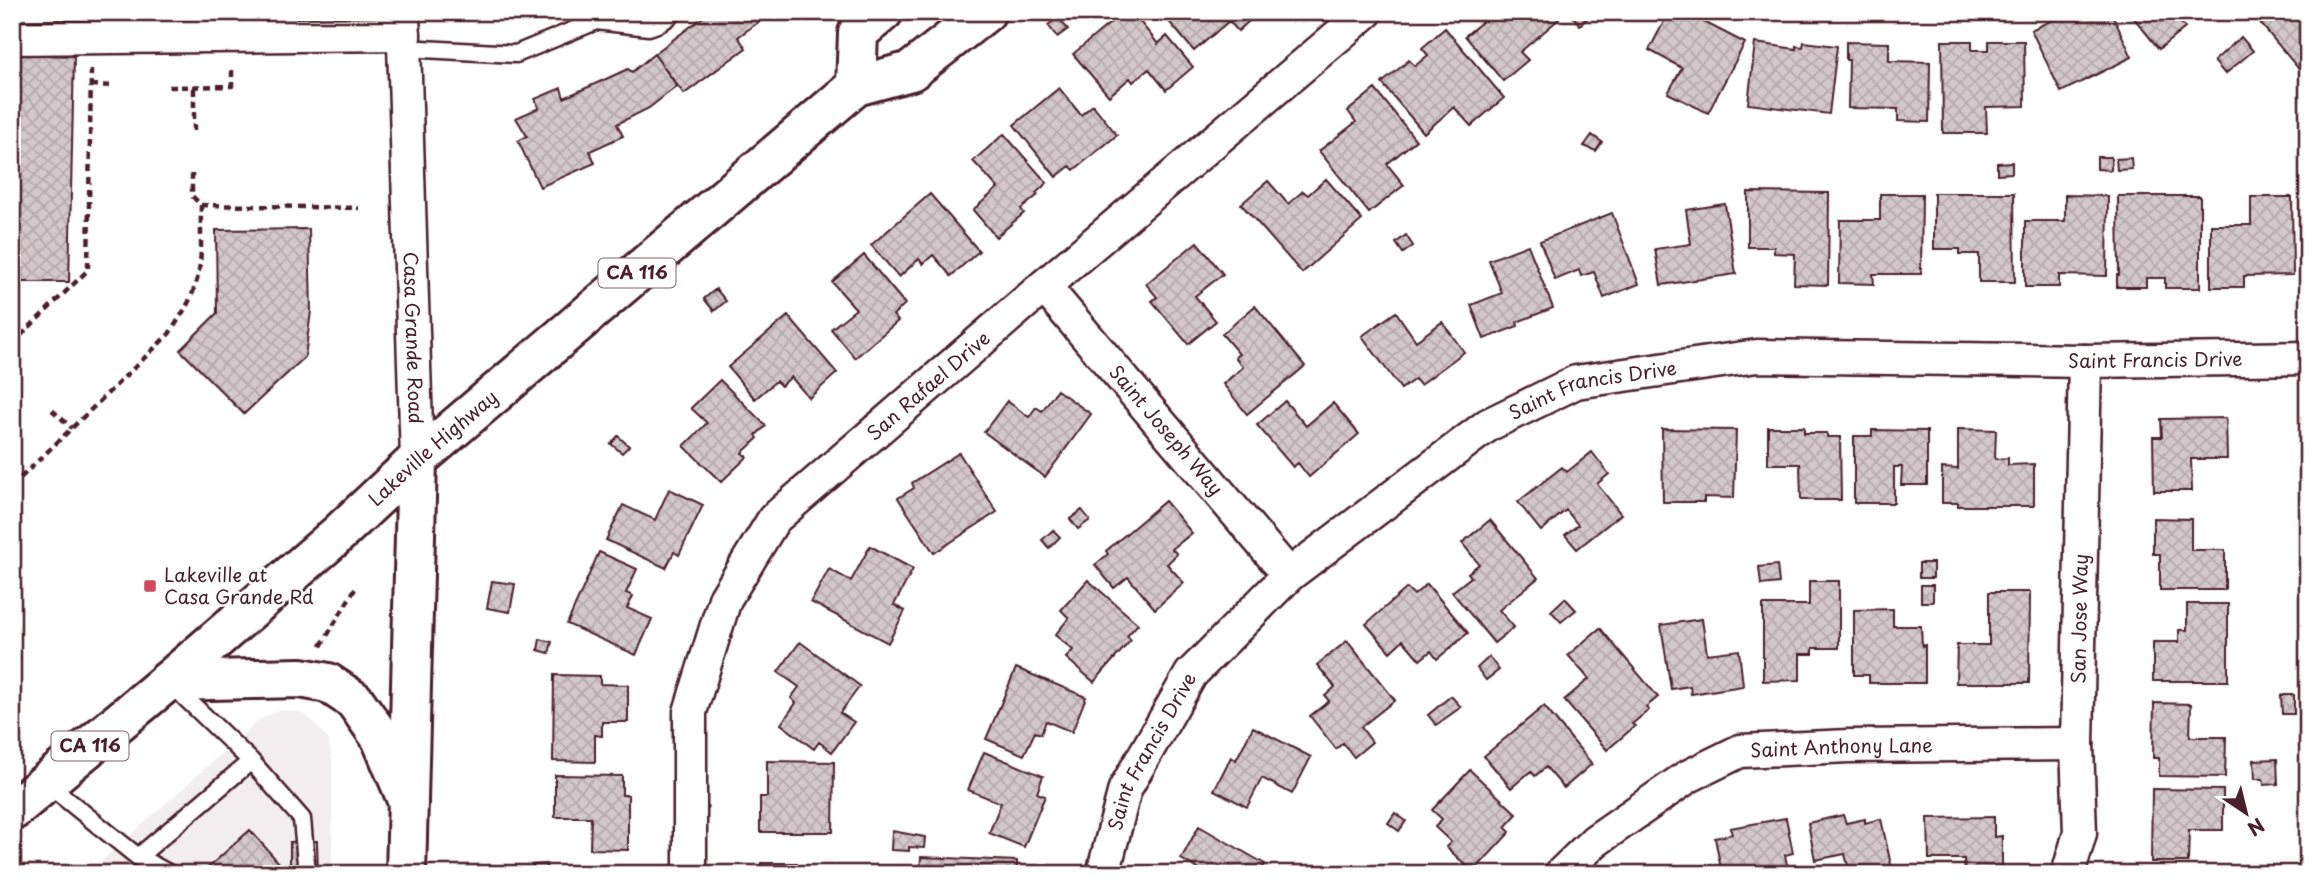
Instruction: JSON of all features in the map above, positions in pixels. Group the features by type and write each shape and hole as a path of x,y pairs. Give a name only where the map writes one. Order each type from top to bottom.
{"main road":[{"path":"856,86 858,33 883,12"},
{"name":"Lakeville Highway","path":"12,811 168,681 336,536 417,460 856,86 911,71 986,12"},
{"name":"Casa Grande Road","path":"406,874 417,460"},
{"path":"168,681 301,678 328,683 355,701 381,738 408,802"}],"street":[{"name":"San Rafael Drive","path":"690,874 690,712 724,599 774,520 1366,12"},
{"path":"12,38 206,24 403,32"},
{"name":"Casa Grande Road","path":"403,32 417,460"},
{"name":"Saint Joseph Way","path":"1044,286 1289,575"},
{"name":"Saint Francis Drive","path":"1103,874 1125,789 1191,674 1289,575 1488,425 1576,382 1757,356 2085,361 2308,358"},
{"name":"San Jose Way","path":"2068,874 2080,833 2077,744 2085,361"},
{"name":"Saint Anthony Lane","path":"1561,874 1595,841 1687,776 1740,751 1849,746 2077,744"}],"lane":[{"path":"403,32 516,54 596,17 649,26 660,23 675,12"},
{"path":"168,681 251,761 302,819 307,874"},
{"path":"138,857 251,761"},
{"path":"46,783 138,857 170,874"}],"path":[{"path":"12,344 88,270 92,63"},
{"path":"169,87 232,86 232,65"},
{"path":"91,85 115,86"},
{"path":"194,87 194,131"},
{"path":"192,174 192,196 201,205 359,208"},
{"path":"12,486 169,334 195,287 200,268 201,205"},
{"path":"12,370 19,377"},
{"path":"52,410 72,428"},
{"path":"317,653 355,589"}],"shaded area":[{"path":"279,710 300,712 328,739 332,760 332,874 105,874 95,867 260,719"}],"building":[{"path":"710,12 781,12 775,17 771,13 738,37 746,48 684,94 654,54"},
{"path":"1123,12 1132,12 1158,44 1167,36 1193,67 1166,90 1149,69 1133,82 1130,78 1109,96 1073,54"},
{"path":"1161,12 1259,12 1238,31 1229,21 1194,51"},
{"path":"1494,12 1552,12 1559,19 1520,52 1528,60 1503,81 1465,36"},
{"path":"1569,12 1594,12 1580,25"},
{"path":"1669,12 1709,12 1704,22 1745,43 1708,113 1668,93 1682,68 1649,50"},
{"path":"2074,12 2076,18 2087,12 2111,12 2132,57 2061,92 2031,30"},
{"path":"2129,12 2185,12 2178,18 2185,28 2159,49"},
{"path":"2275,12 2308,12 2308,80 2261,24"},
{"path":"1058,18 1068,29 1057,37 1048,25"},
{"path":"1445,28 1504,98 1471,126 1454,107 1424,133 1382,83 1409,60 1415,66 1428,55 1422,48"},
{"path":"2241,37 2253,51 2225,74 2214,61"},
{"path":"1942,41 1972,41 1972,50 1989,50 1989,41 2024,41 2025,106 1986,107 1987,133 1943,133"},
{"path":"1804,42 1837,46 1829,114 1748,104 1755,43 1796,49 1796,46 1803,47"},
{"path":"1846,42 1889,43 1889,61 1930,62 1929,122 1898,121 1898,109 1848,108 1849,60 1846,60"},
{"path":"12,54 74,56 69,282 12,282"},
{"path":"654,54 677,86 649,108 617,124 623,136 590,151 595,163 540,187 518,141 527,136 516,118 539,108 535,99 561,88 564,98 628,69 632,72"},
{"path":"1059,88 1081,115 1093,105 1117,135 1074,170 1070,166 1056,177 1014,125"},
{"path":"1375,89 1416,140 1387,164 1404,185 1369,213 1319,151 1356,122 1348,111"},
{"path":"1004,134 1047,183 1036,193 1038,195 1021,209 1024,213 996,237 973,210 998,188 973,161"},
{"path":"1592,135 1602,142 1596,151 1584,146"},
{"path":"2097,157 2111,157 2111,170 2097,169"},
{"path":"2131,158 2132,169 2117,170 2116,159"},
{"path":"2012,162 2012,173 1997,174 1997,163"},
{"path":"1326,179 1362,220 1302,273 1241,204 1268,181 1288,204 1303,191 1308,195"},
{"path":"1748,192 1829,193 1828,285 1794,284 1795,254 1774,253 1774,247 1748,247"},
{"path":"1934,193 2014,193 2015,282 1979,282 1979,254 1960,254 1960,249 1934,249"},
{"path":"930,194 979,251 951,276 933,255 923,264 919,259 899,277 871,245"},
{"path":"1880,194 1922,194 1921,274 1873,274 1874,284 1839,283 1840,220 1880,220"},
{"path":"2065,195 2108,196 2107,276 2059,275 2059,287 2025,287 2025,221 2065,221"},
{"path":"2118,196 2200,196 2200,288 2165,288 2165,278 2146,278 2146,287 2117,287"},
{"path":"2251,197 2292,197 2293,275 2244,276 2244,287 2211,287 2211,225 2251,225"},
{"path":"1725,204 1736,274 1661,285 1655,249 1691,244 1686,210"},
{"path":"1612,213 1639,284 1604,298 1594,272 1581,276 1579,270 1555,280 1540,241"},
{"path":"309,229 311,311 305,357 244,414 180,350 217,313 216,230"},
{"path":"1406,235 1413,246 1403,253 1396,243"},
{"path":"1197,242 1223,274 1195,296 1216,321 1188,344 1152,301 1157,297 1146,284"},
{"path":"1528,245 1553,308 1484,339 1471,305 1502,293 1489,260"},
{"path":"864,255 905,304 893,315 898,321 855,358 831,329 856,309 832,282"},
{"path":"716,289 726,301 714,311 704,299"},
{"path":"1255,306 1305,366 1247,414 1223,384 1243,367 1235,357 1239,354 1222,334"},
{"path":"1396,312 1416,341 1442,322 1464,352 1420,385 1415,379 1401,389 1362,336"},
{"path":"788,316 837,373 809,398 791,377 781,386 776,381 755,399 728,367"},
{"path":"720,380 766,426 742,453 747,457 721,482 684,446 707,423 691,408"},
{"path":"1057,390 1091,414 1045,477 984,432 1007,401 1029,417 1036,407 1042,411"},
{"path":"1285,401 1306,426 1333,403 1359,434 1309,477 1298,463 1293,467 1257,425"},
{"path":"2226,418 2227,459 2191,459 2192,491 2154,491 2153,437 2162,437 2161,419"},
{"path":"1768,427 1804,427 1804,433 1827,433 1827,437 1840,437 1841,500 1801,500 1800,464 1768,464"},
{"path":"1662,429 1736,430 1734,498 1704,497 1704,502 1663,502"},
{"path":"1958,429 1996,430 1995,459 2008,458 2008,465 2034,464 2034,506 1958,506 1958,503 1942,503 1942,468 1958,469"},
{"path":"1872,430 1927,431 1927,485 1901,485 1902,467 1894,467 1894,503 1854,503 1854,436 1872,436"},
{"path":"618,436 629,446 622,453 611,444"},
{"path":"1592,452 1609,474 1597,484 1621,514 1577,549 1565,535 1578,525 1566,510 1541,531 1518,502 1562,467 1567,472"},
{"path":"959,453 997,512 934,553 898,498 914,488 912,483"},
{"path":"669,489 703,505 679,555 674,552 666,568 606,540 623,505 655,520"},
{"path":"1165,501 1192,533 1172,549 1177,554 1167,564 1184,583 1155,609 1128,577 1114,588 1095,565 1108,554 1106,551"},
{"path":"1082,510 1090,520 1078,529 1070,519"},
{"path":"2153,518 2191,519 2191,550 2225,550 2225,590 2160,590 2160,554 2153,554"},
{"path":"1490,520 1538,578 1499,610 1514,627 1494,643 1452,592 1471,577 1468,573 1479,564 1462,543"},
{"path":"1053,530 1060,537 1049,548 1042,540"},
{"path":"870,546 913,569 894,605 905,611 888,643 811,602 829,569 851,581"},
{"path":"599,552 637,569 626,593 633,596 627,608 652,619 636,655 567,624"},
{"path":"1919,563 1933,563 1933,578 1919,578"},
{"path":"1777,565 1779,583 1761,585 1759,567"},
{"path":"1088,580 1138,624 1127,636 1131,640 1094,682 1066,658 1073,650 1055,635 1069,618 1061,610"},
{"path":"492,581 515,584 510,612 487,608"},
{"path":"1809,581 1839,581 1839,648 1813,648 1813,654 1800,654 1800,680 1763,681 1763,605 1809,605"},
{"path":"1427,584 1468,633 1437,659 1431,651 1420,660 1403,640 1390,652 1366,624 1407,588 1414,595"},
{"path":"1921,585 1933,585 1933,602 1921,602"},
{"path":"1989,592 2030,592 2029,683 1956,683 1957,645 1989,645"},
{"path":"1565,598 1576,610 1561,622 1551,611"},
{"path":"2187,604 2228,604 2228,681 2153,681 2153,642 2179,642 2179,630 2187,630"},
{"path":"1893,609 1893,626 1921,626 1922,646 1925,645 1925,683 1869,683 1869,675 1854,675 1854,610"},
{"path":"1702,619 1707,654 1739,650 1743,686 1691,694 1690,686 1671,689 1661,625"},
{"path":"1600,628 1658,697 1646,707 1649,710 1632,724 1635,726 1607,750 1564,700 1589,679 1568,655"},
{"path":"540,639 552,642 549,653 538,650"},
{"path":"1347,641 1395,700 1361,727 1372,742 1354,757 1343,743 1336,749 1310,716 1329,701 1325,696 1335,687 1317,665"},
{"path":"800,642 860,686 840,713 854,722 832,752 819,742 814,749 781,724 796,703 791,698 799,687 778,672"},
{"path":"12,651 20,659 12,667"},
{"path":"1489,657 1499,670 1486,680 1477,668"},
{"path":"1016,668 1086,697 1072,732 1046,721 1041,734 1035,732 1024,755 986,739"},
{"path":"554,675 600,676 600,684 628,685 628,722 602,722 602,736 595,735 595,762 553,761"},
{"path":"2281,695 2294,695 2294,714 2282,714"},
{"path":"1451,696 1461,707 1436,725 1428,715"},
{"path":"2154,703 2191,704 2190,737 2226,737 2225,777 2159,776 2159,758 2153,758"},
{"path":"1544,706 1592,764 1564,788 1546,767 1535,776 1531,771 1511,788 1484,756"},
{"path":"1253,727 1311,757 1292,794 1262,778 1247,807 1214,790 1231,757 1236,760"},
{"path":"984,752 1043,776 1037,793 1045,796 1024,847 989,833 1001,803 968,790"},
{"path":"2277,759 2278,784 2264,785 2263,779 2255,779 2254,760"},
{"path":"767,761 834,762 833,832 760,832 760,797 767,797"},
{"path":"1470,770 1517,814 1505,827 1510,832 1473,872 1446,847 1451,842 1435,827 1442,819 1432,810"},
{"path":"555,775 622,776 622,795 628,795 628,850 590,849 591,817 555,817"},
{"path":"2152,789 2223,790 2223,830 2189,830 2188,862 2151,862"},
{"path":"1395,813 1406,821 1399,831 1388,823"},
{"path":"1843,815 1846,823 1865,819 1865,823 1881,819 1893,874 1850,874 1845,854 1815,860 1808,823"},
{"path":"1994,817 1994,837 2002,836 2002,874 1965,874 1964,859 1929,859 1928,818"},
{"path":"1786,818 1793,853 1785,855 1789,874 1722,874 1715,838 1732,834 1730,828"},
{"path":"1199,826 1265,864 1259,874 1202,874 1203,872 1181,859"},
{"path":"250,830 279,863 267,874 202,873"},
{"path":"892,831 925,837 924,848 891,850"},
{"path":"317,841 318,874 290,874 290,842"},
{"path":"921,857 1017,861 1017,874 920,874"},
{"path":"761,863 797,863 797,874 761,874"},
{"path":"546,864 547,873 533,874 533,865"},
{"path":"552,871 628,872 628,874 552,874"}],"place":[{"name":"Lakeville at Casa Grande Rd","path":"150,586"}]}
